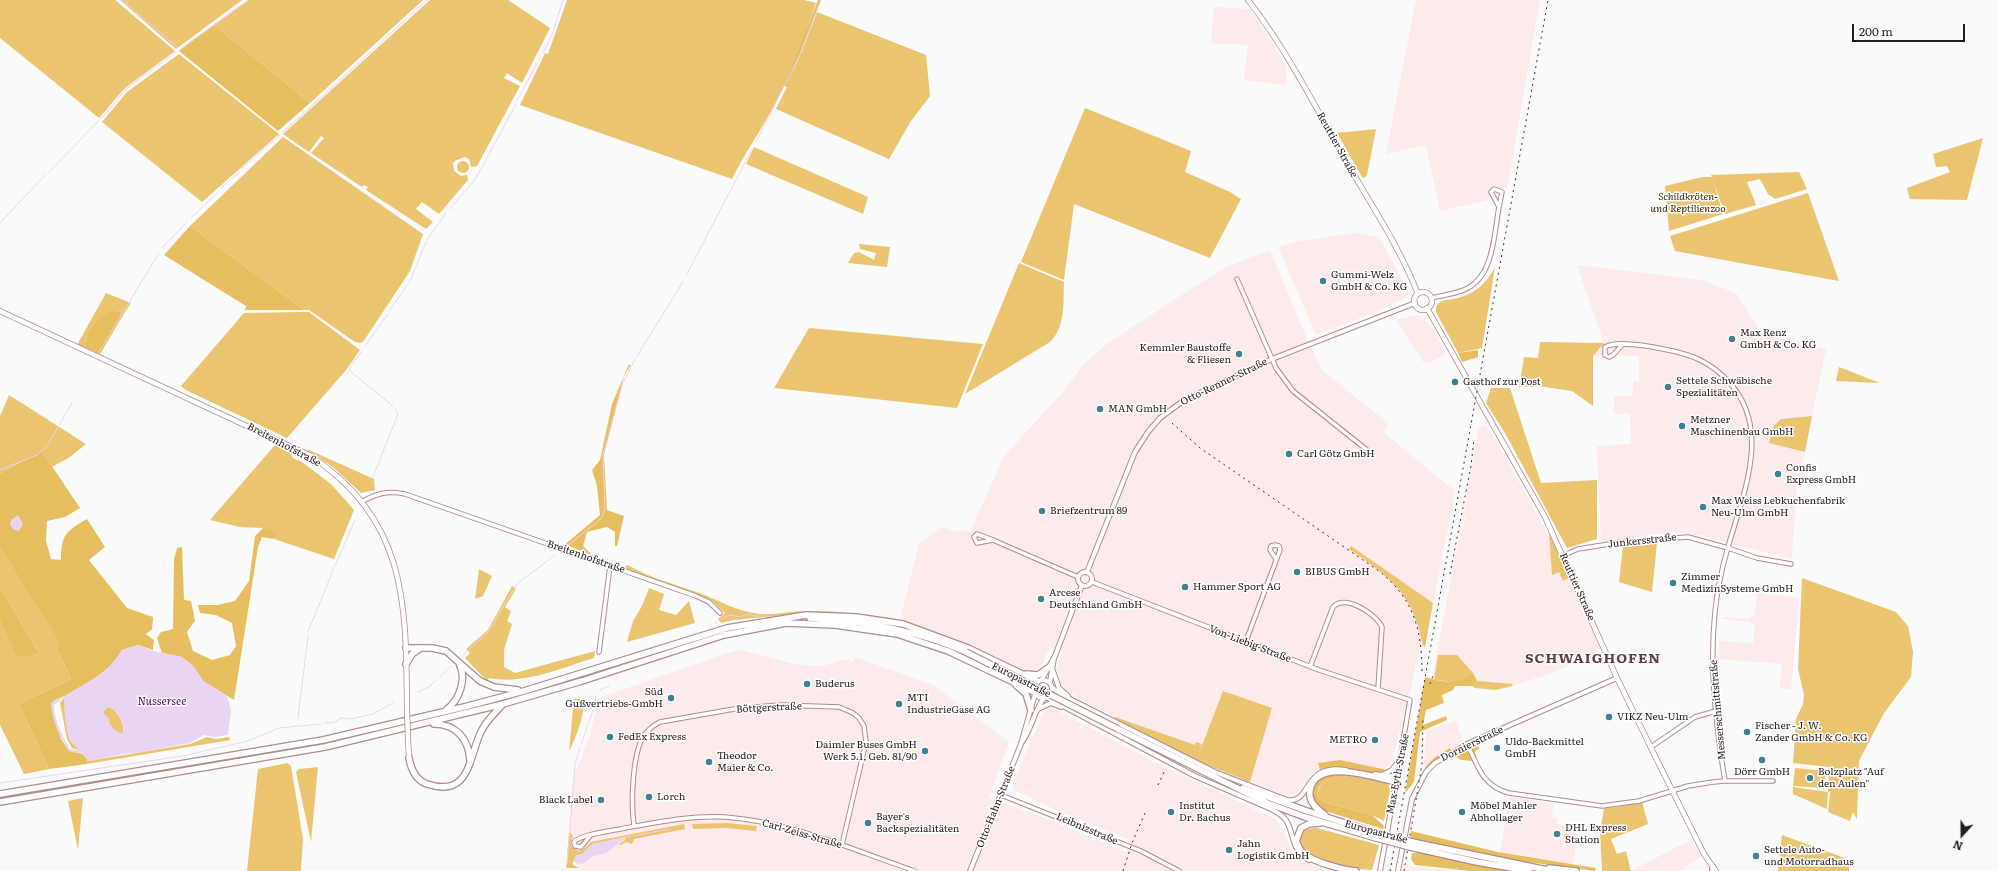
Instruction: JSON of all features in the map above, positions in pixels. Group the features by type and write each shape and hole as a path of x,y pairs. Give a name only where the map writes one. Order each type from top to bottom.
{"highway":[{"path":"0,802 325,748 503,704 582,681 724,635 806,615 831,614 883,620 902,624 952,641 1039,680"},
{"name":"Europastraße","path":"786,620 828,619 857,622 900,630 938,641 966,652 1234,788 1290,812 1323,823 1519,870 1530,869"},
{"path":"0,794 323,740 443,712 524,691 707,633 752,623 786,620 897,634 948,651 1034,693"},
{"path":"406,648 439,648 457,659 470,674 480,681 494,687 524,691"},
{"path":"406,664 412,654 421,648"},
{"path":"443,712 455,701 460,691 462,678 457,659"},
{"path":"1016,671 1034,676 1041,674 1050,668"},
{"path":"1013,682 1026,694 1034,710"},
{"path":"409,758 410,766 419,779 424,783 440,787 449,786 457,782 464,776 470,765 483,727 503,704"},
{"path":"423,724 446,725 462,734 468,745 470,765"},
{"path":"1330,819 1314,807 1310,796 1312,785 1321,775 1332,771 1340,771 1396,779"},
{"name":"Europastraße","path":"1204,772 1256,794 1376,836"},
{"path":"1266,793 1298,808"},
{"path":"1261,804 1290,812"},
{"path":"1323,823 1309,824 1301,828 1297,836 1298,847 1309,857 1356,871"},
{"name":"Europastraße","path":"1411,844 1530,869 1552,871"},
{"path":"1530,869 1576,871"}],"main road":[{"name":"Reuttier Straße","path":"1248,0 1271,32 1299,78 1399,255 1418,294"},
{"path":"1427,293 1432,298 1432,303 1427,308 1421,309 1415,303 1415,298 1418,294 1427,293"},
{"name":"Reuttier Straße","path":"1427,308 1545,518 1564,555 1617,678 1672,790 1714,870"},
{"name":"Breitenhofstraße","path":"0,311 310,456 333,472 361,502"},
{"path":"361,502 375,521 388,546 398,579 404,611 409,758"}],"street":[{"path":"1432,298 1467,289 1482,276 1490,256 1499,208 1502,192 1494,189 1491,192 1492,196 1499,208"},
{"name":"Otto-Renner-Straße","path":"1237,279 1272,359"},
{"name":"Otto-Renner-Straße","path":"1087,572 1135,452 1153,425 1167,412 1183,401 1272,359 1415,303"},
{"name":"Messerschmittstraße","path":"1623,344 1613,355 1609,357 1605,355 1605,347 1609,344 1623,344 1665,349 1697,357 1721,375 1740,397 1749,421 1752,454 1747,483 1728,548 1714,625 1713,671 1716,711 1725,781"},
{"path":"1272,359 1276,368 1293,391 1372,454"},
{"name":"Breitenhofstraße","path":"361,502 379,492 400,493 696,596 709,602 720,613"},
{"path":"993,540 979,544 976,542 974,537 977,534 993,540 1078,576"},
{"name":"Junkersstraße","path":"1564,555 1578,549 1622,542 1688,537 1757,558 1791,564"},
{"path":"1246,641 1276,559"},
{"path":"599,652 610,566"},
{"path":"1078,576 1082,572 1087,572 1092,577 1092,582 1087,586 1082,585"},
{"path":"1078,576 1079,582 1082,585"},
{"name":"Von-Liebig-Straße","path":"1092,582 1310,667 1410,700"},
{"path":"1050,668 1050,682 1052,687 1050,694 1045,698 1038,697 1034,693 1034,685 1050,668 1082,585"},
{"path":"1310,667 1333,607 1341,603 1352,605 1369,613 1382,627 1378,689"},
{"path":"1050,668 1060,688 1071,699"},
{"name":"Dornierstraße","path":"1398,871 1410,807 1419,783 1426,772 1439,760 1467,744 1617,678"},
{"path":"1039,680 1050,682"},
{"name":"Europastraße","path":"1052,687 1071,699 1215,772 1287,800 1296,800 1303,795 1316,775 1332,768 1380,775"},
{"name":"Otto-Hahn-Straße","path":"970,871 1034,710 1034,693"},
{"name":"Europastraße","path":"1045,698 1058,702 1066,709 1196,776 1261,804 1281,815 1286,820 1296,848 1302,856 1343,871"},
{"name":"Otto-Hahn-Straße","path":"1034,710 1045,698"},
{"name":"Max-Eyth-Straße","path":"1380,871 1410,700"},
{"path":"1034,710 1051,703 1066,709"},
{"name":"Böttgerstraße","path":"634,826 632,801 638,752 642,739 653,726 660,722 735,709 779,706 840,707 853,713 859,718 864,726 866,736 842,845"},
{"path":"1651,746 1695,717 1716,711"},
{"path":"1467,744 1480,774 1485,781 1494,788 1509,793 1600,806 1639,801 1672,790 1725,781 1773,781"},
{"path":"1380,775 1392,770 1400,759"},
{"path":"1380,775 1396,779"},
{"name":"Leibnizstraße","path":"1001,795 1141,851 1179,871"},
{"name":"Carl-Zeiss-Straße","path":"590,836 581,847 574,845 574,841 576,839 634,826 684,818 726,817 779,826 842,845 915,871"},
{"path":"1171,871 1172,866"}],"shaded area":[{"path":"818,0 821,0 787,87 784,86"},
{"path":"1416,0 1540,0 1507,189 1492,187 1488,200 1440,211 1426,145 1386,154"},
{"path":"1214,7 1250,9 1286,67 1287,85 1244,80 1248,45 1211,43"},
{"path":"214,25 310,103 278,131 179,51"},
{"path":"190,226 304,310 245,310 246,306 164,255"},
{"path":"1356,233 1379,237 1410,294 1406,298 1361,318 1316,335 1278,247 1300,241"},
{"path":"1270,250 1307,339 1322,370 1389,424 1383,432 1455,491 1425,647 1419,646 1412,684 1392,761 1389,766 1380,770 1324,764 1313,773 1295,795 1286,796 1196,761 1065,690 1057,668 1063,652 1049,647 1042,666 1034,671 1026,671 974,646 900,619 919,543 942,527 958,532 963,530 970,532 1004,456 1063,392 1083,365 1104,346 1186,292 1227,267"},
{"path":"1577,265 1702,280 1736,293 1762,334 1826,349 1812,416 1781,419 1770,443 1805,452 1796,494 1792,559 1706,536 1673,532 1601,542 1597,446 1631,444 1630,414 1614,414 1614,397 1633,395 1633,382 1639,381 1639,356 1593,356 1604,343"},
{"path":"114,311 125,312 100,354 84,347 94,324 102,317"},
{"path":"1419,315 1432,327 1446,354 1433,361 1424,363 1396,320"},
{"path":"1478,350 1478,357 1462,362 1458,353"},
{"path":"629,364 631,365 624,376 604,455 607,510 624,516 617,546 615,546 615,532 607,527 587,532 583,546 592,555 571,547 563,546 600,515 597,486 592,470 600,460 612,404"},
{"path":"1486,425 1528,497 1557,553 1601,649 1550,674 1504,688 1432,680 1457,547 1466,518 1463,517 1479,427"},
{"path":"41,450 80,508 65,517 47,521 46,541 51,559 61,560 62,545 66,535 74,527 87,519 105,547 89,560 127,608 153,617 152,629 146,634 154,640 153,650 138,645 122,650 104,671 91,681 55,700 51,704 61,739 69,751 83,754 88,761 87,764 49,769 19,704 71,679 56,647 61,644 0,548 0,474"},
{"path":"263,528 277,533 274,539 262,537 258,547 234,700 203,681 194,667 182,657 162,653 157,638 161,632 173,629 174,559 177,548 182,547 184,600 191,601 195,621 187,632 193,651 212,660 230,655 236,646 232,623 216,615 200,613 198,605 218,605 235,601 249,581 255,536"},
{"path":"0,587 39,654 17,657 0,621"},
{"path":"1757,593 1799,598 1791,689 1780,688 1782,664 1719,659 1719,641 1753,643 1755,625 1750,622 1723,619 1723,617 1749,619 1755,614"},
{"path":"741,650 791,663 809,666 827,665 846,659 853,662 855,657 933,685 1009,742 989,798 1032,813 1126,852 1130,840 1056,810 1014,790 1013,785 1015,778 1044,711 1047,708 1052,708 1146,757 1155,764 1157,763 1275,819 1283,831 1293,852 1301,861 1326,871 578,871 579,868 569,833 573,779 590,736 599,698 725,654"},
{"path":"1473,673 1477,681 1472,686 1455,686 1453,690 1442,695 1444,703 1426,710 1423,725 1446,716 1447,720 1420,732 1414,782 1405,793 1425,677 1444,681 1456,681 1468,677"},
{"path":"1455,720 1463,742 1437,755 1424,768 1426,732"},
{"path":"1477,744 1479,748 1475,752 1477,758 1474,761 1461,760 1453,755"},
{"path":"1450,748 1452,752 1422,776 1429,763"},
{"path":"1340,760 1387,770 1370,772 1328,768 1320,770 1318,763"},
{"path":"1343,773 1342,778 1332,778 1324,781 1319,787 1318,797 1323,802 1372,815 1384,826 1383,829 1322,810 1316,805 1312,796 1314,784 1323,776"},
{"path":"1510,797 1554,804 1552,817 1557,818 1557,824 1579,827 1573,864 1500,852"},
{"path":"1411,831 1498,852 1596,868 1595,871 1490,857 1410,840"},
{"path":"1692,839 1701,857 1678,871 1631,871"},
{"path":"1412,853 1421,853 1510,871 1470,871 1415,865 1411,859"},
{"path":"1403,866 1406,866 1459,871 1402,871"}],"green space":[{"path":"0,0 115,0 175,51 124,89 99,118 0,38"},
{"path":"120,0 242,0 176,49"},
{"path":"249,0 423,0 310,103 214,25"},
{"path":"430,0 508,0 550,28 522,83 507,73 504,78 520,86 477,166 471,167 469,159 465,157 456,160 453,163 454,171 461,176 467,175 468,180 439,214 422,202 416,209 433,222 426,229 366,190 368,187 364,185 362,187 311,153 324,138 321,136 309,152 283,134"},
{"path":"567,0 804,0 816,3 789,76 772,110 732,179 520,105 545,53 548,54"},
{"path":"817,12 926,55 930,96 911,121 889,159 776,109 787,87"},
{"path":"179,54 279,134 202,202 102,122 127,92"},
{"path":"1085,108 1191,151 1185,172 1230,192 1241,199 1210,258 1074,204 1064,280 1021,262"},
{"path":"1376,129 1367,175 1364,178 1362,177 1337,133"},
{"path":"283,137 423,234 410,271 363,342 355,342 309,310 304,310 190,226"},
{"path":"1983,138 1967,200 1910,199 1907,188 1950,172 1947,166 1936,167 1933,154"},
{"path":"754,147 868,197 863,214 746,164"},
{"path":"461,161 465,161 469,167 465,173 461,173 457,169 457,165"},
{"path":"1799,172 1807,189 1775,199 1768,194 1760,179 1747,182 1756,205 1725,214 1711,175"},
{"name":"Schildkröten- und Reptilienzoo","path":"1702,177 1712,177 1723,214 1669,231 1665,186"},
{"path":"1808,193 1839,281 1675,251 1670,236"},
{"path":"859,244 890,247 887,267 848,263 854,253 859,252 874,260 876,253 860,249"},
{"path":"1019,263 1064,282 1063,314 1059,329 1050,342 965,394"},
{"path":"1495,267 1482,348 1458,353 1436,312 1437,306 1442,301 1461,297 1479,288"},
{"path":"106,293 131,303 125,312 114,311 86,340 84,347 77,345"},
{"path":"309,312 360,350 346,370 287,438 186,390 181,386 244,313"},
{"path":"809,328 983,344 957,408 774,388"},
{"path":"1540,342 1604,343 1593,356 1593,406 1572,391 1538,386 1519,387 1524,357 1538,358"},
{"path":"1839,367 1880,383 1836,381"},
{"path":"1491,388 1510,388 1541,483 1597,480 1597,539 1567,548 1505,433 1486,403"},
{"path":"9,395 86,444 70,457 52,467 41,450 0,474 0,416"},
{"path":"1812,416 1805,452 1769,443 1773,427 1781,419"},
{"path":"275,445 290,453 293,458 302,462 331,484 354,510 334,559 274,539 276,537 263,528 240,527 210,520"},
{"path":"307,449 374,479 375,490 361,493 333,467"},
{"path":"1549,533 1569,578 1563,581 1559,572 1552,575"},
{"path":"1657,543 1652,592 1619,582 1623,546"},
{"path":"1351,546 1433,603 1425,647 1423,646 1419,628 1413,613 1398,588 1377,569 1349,549"},
{"path":"0,548 62,644 56,647 71,679 19,704 49,769 24,774 0,725 0,621 17,656 39,654 0,587"},
{"path":"628,565 653,577 750,613 765,614 802,611 852,613 896,619 896,621 807,613 733,620 721,623 718,619 725,613 711,600 621,568"},
{"path":"479,569 492,576 483,596 475,599"},
{"path":"1802,578 1896,612 1908,626 1913,652 1911,677 1884,713 1859,761 1857,819 1853,812 1850,821 1828,812 1830,792 1828,791 1829,767 1793,763 1796,719 1803,704 1804,695 1798,669"},
{"path":"512,586 516,589 505,607 511,611 507,621 512,624 504,650 504,667 515,673 595,651 594,658 556,671 529,677 502,680 489,678 487,681 465,658 470,653 466,649 488,630"},
{"path":"649,588 664,594 659,610 676,615 689,601 695,623 627,642 633,621 642,606"},
{"path":"1438,655 1457,655 1473,673 1459,680 1434,680"},
{"path":"1477,681 1513,684 1512,686 1496,690 1475,688 1472,686"},
{"path":"1223,691 1272,708 1250,782 1197,761 1114,718 1115,717 1195,745 1196,742 1202,744 1198,756"},
{"path":"65,696 69,739 80,750 72,748 67,739 60,703"},
{"path":"574,699 585,699 580,725 569,751"},
{"path":"109,707 115,711 120,718 123,726 123,733 119,733 113,729 103,713 105,709"},
{"path":"207,737 216,739 229,737 230,740 87,764 88,761 190,744"},
{"path":"287,763 291,766 303,839 301,871 247,871 258,769"},
{"path":"318,767 311,842 296,772 299,769"},
{"name":"Bolzplatz \"Auf den Aulen\"","path":"1795,768 1826,771 1824,788 1793,786"},
{"path":"1343,773 1388,783 1390,790 1384,821 1372,815 1323,802 1318,797 1319,787 1324,781 1332,778 1341,778"},
{"path":"1793,787 1828,792 1827,809 1793,794"},
{"path":"83,798 78,850 68,801"},
{"path":"1642,802 1648,824 1611,839 1617,854 1626,851 1631,871 1602,871 1600,832 1604,808"},
{"path":"727,823 757,826 756,831 726,828 693,829 692,824"},
{"path":"684,824 685,829 634,839 632,844 626,842 621,845 619,844 625,840 625,837 593,844 586,853 573,861 573,865 579,868 566,868 569,833 571,833 573,837 571,842 572,847 579,851 591,842"},
{"path":"1317,828 1379,845 1372,870 1353,868 1327,862 1315,858 1306,852 1300,845 1300,834 1304,830"},
{"path":"1782,835 1850,860 1849,871 1778,871"}],"water":[{"path":"18,515 23,524 19,531 14,530 10,525 11,520"},
{"name":"Nussersee","path":"138,645 153,651 182,657 194,667 203,681 227,696 231,710 228,735 214,737 204,735 190,743 88,761 83,754 69,751 57,729 51,704 91,681 110,665 122,650","holes":["64,697 65,718 69,738 79,750 70,749 55,716 54,705","109,707 115,711 120,718 124,729 123,733 114,730 108,722 110,720 103,713 105,709"]},
{"path":"627,837 606,853 591,857 584,863 577,864 573,861 576,855 582,854 592,844"}],"waterway":[{"path":"122,0 177,47"},
{"path":"179,50 248,0"},
{"path":"417,9 427,0"},
{"path":"543,53 552,35 563,0"},
{"path":"801,53 821,0"},
{"path":"411,15 414,12"},
{"path":"379,44 407,18"},
{"path":"283,132 375,48"},
{"path":"49,172 111,108 125,90 176,52"},
{"path":"756,142 799,57"},
{"path":"517,101 540,58"},
{"path":"450,209 473,182 516,104"},
{"path":"241,169 280,135"},
{"path":"687,274 752,149"},
{"path":"221,188 239,172"},
{"path":"0,223 45,175"},
{"path":"191,218 217,193"},
{"path":"427,240 446,213"},
{"path":"162,248 187,222"},
{"path":"390,310 410,281 426,242"},
{"path":"99,352 159,253"},
{"path":"637,356 683,282"},
{"path":"365,346 388,314"},
{"path":"361,352 350,367 350,371 393,406"},
{"path":"609,434 623,383 635,359"},
{"path":"0,470 37,455 47,446 72,403"},
{"path":"373,477 398,414 396,409"},
{"path":"568,545 603,516 605,508 603,454 607,440"},
{"path":"335,566 355,520"},
{"path":"499,613 518,583 555,555"},
{"path":"308,632 334,568"},
{"path":"722,619 730,615 739,617 749,614 761,616"},
{"path":"463,655 489,631 498,615"},
{"path":"298,718 308,636"},
{"path":"440,677 451,666"},
{"path":"418,692 429,687 436,680"},
{"path":"600,690 609,686"},
{"path":"595,704 596,696"},
{"path":"325,723 335,722 341,718 351,719 373,714 393,703"},
{"path":"581,744 594,708"},
{"path":"0,783 183,756 248,741 279,728 321,724"},
{"path":"567,864 575,764 580,748"},
{"path":"627,837 670,829"}],"railway":[{"path":"1390,871 1548,0"},
{"path":"1172,423 1200,448 1379,571 1391,582 1408,604 1414,616 1418,629 1422,657 1422,673"},
{"path":"1450,574 1471,466 1474,439"},
{"path":"1430,684 1433,676"},
{"path":"1404,871 1422,764 1423,717"},
{"path":"1158,785 1165,770"},
{"path":"1123,871 1132,843 1145,813"}],"place":[{"name":"Gummi-Welz GmbH & Co. KG","path":"1323,281"},
{"name":"Max Renz GmbH & Co. KG","path":"1732,339"},
{"name":"Kemmler Baustoffe & Fliesen","path":"1239,354"},
{"name":"Gasthof zur Post","path":"1455,382"},
{"name":"Settele Schwäbische Spezialitäten","path":"1668,387"},
{"name":"MAN GmbH","path":"1100,409"},
{"name":"Metzner Maschinenbau GmbH","path":"1682,426"},
{"name":"Carl Götz GmbH","path":"1289,454"},
{"name":"Confis Express GmbH","path":"1778,474"},
{"name":"Max Weiss Lebkuchenfabrik Neu-Ulm GmbH","path":"1703,507"},
{"name":"Briefzentrum 89","path":"1042,511"},
{"name":"BIBUS GmbH","path":"1297,572"},
{"name":"Zimmer MedizinSysteme GmbH","path":"1673,583"},
{"name":"Hammer Sport AG","path":"1185,587"},
{"name":"Arcese Deutschland GmbH","path":"1041,599"},
{"name":"Buderus","path":"807,684"},
{"name":"Süd Gußvertriebs-GmbH","path":"671,698"},
{"name":"MTI IndustrieGase AG","path":"899,704"},
{"name":"VIKZ Neu-Ulm","path":"1609,717"},
{"name":"Fischer - J. W. Zander GmbH & Co. KG","path":"1747,732"},
{"name":"FedEx Express","path":"610,737"},
{"name":"METRO","path":"1375,740"},
{"name":"Uldo-Backmittel GmbH","path":"1497,748"},
{"name":"Daimler Buses GmbH Werk 5.1, Geb. 81/90","path":"925,751"},
{"name":"Dörr GmbH","path":"1762,760"},
{"name":"Theodor Maier & Co.","path":"709,762"},
{"name":"Bolzplatz \"Auf den Aulen\"","path":"1810,778"},
{"name":"Lorch","path":"649,797"},
{"name":"Black Label","path":"601,800"},
{"name":"Institut Dr. Bachus","path":"1171,812"},
{"name":"Möbel Mahler Abhollager","path":"1462,812"},
{"name":"Bayer's Backspezialitäten","path":"868,823"},
{"name":"DHL Express Station","path":"1557,834"},
{"name":"Jahn Logistik GmbH","path":"1229,850"},
{"name":"Settele Auto- und Motorradhaus","path":"1756,856"}],"district":[{"name":"SCHWAIGHOFEN","path":"1593,659"}]}
